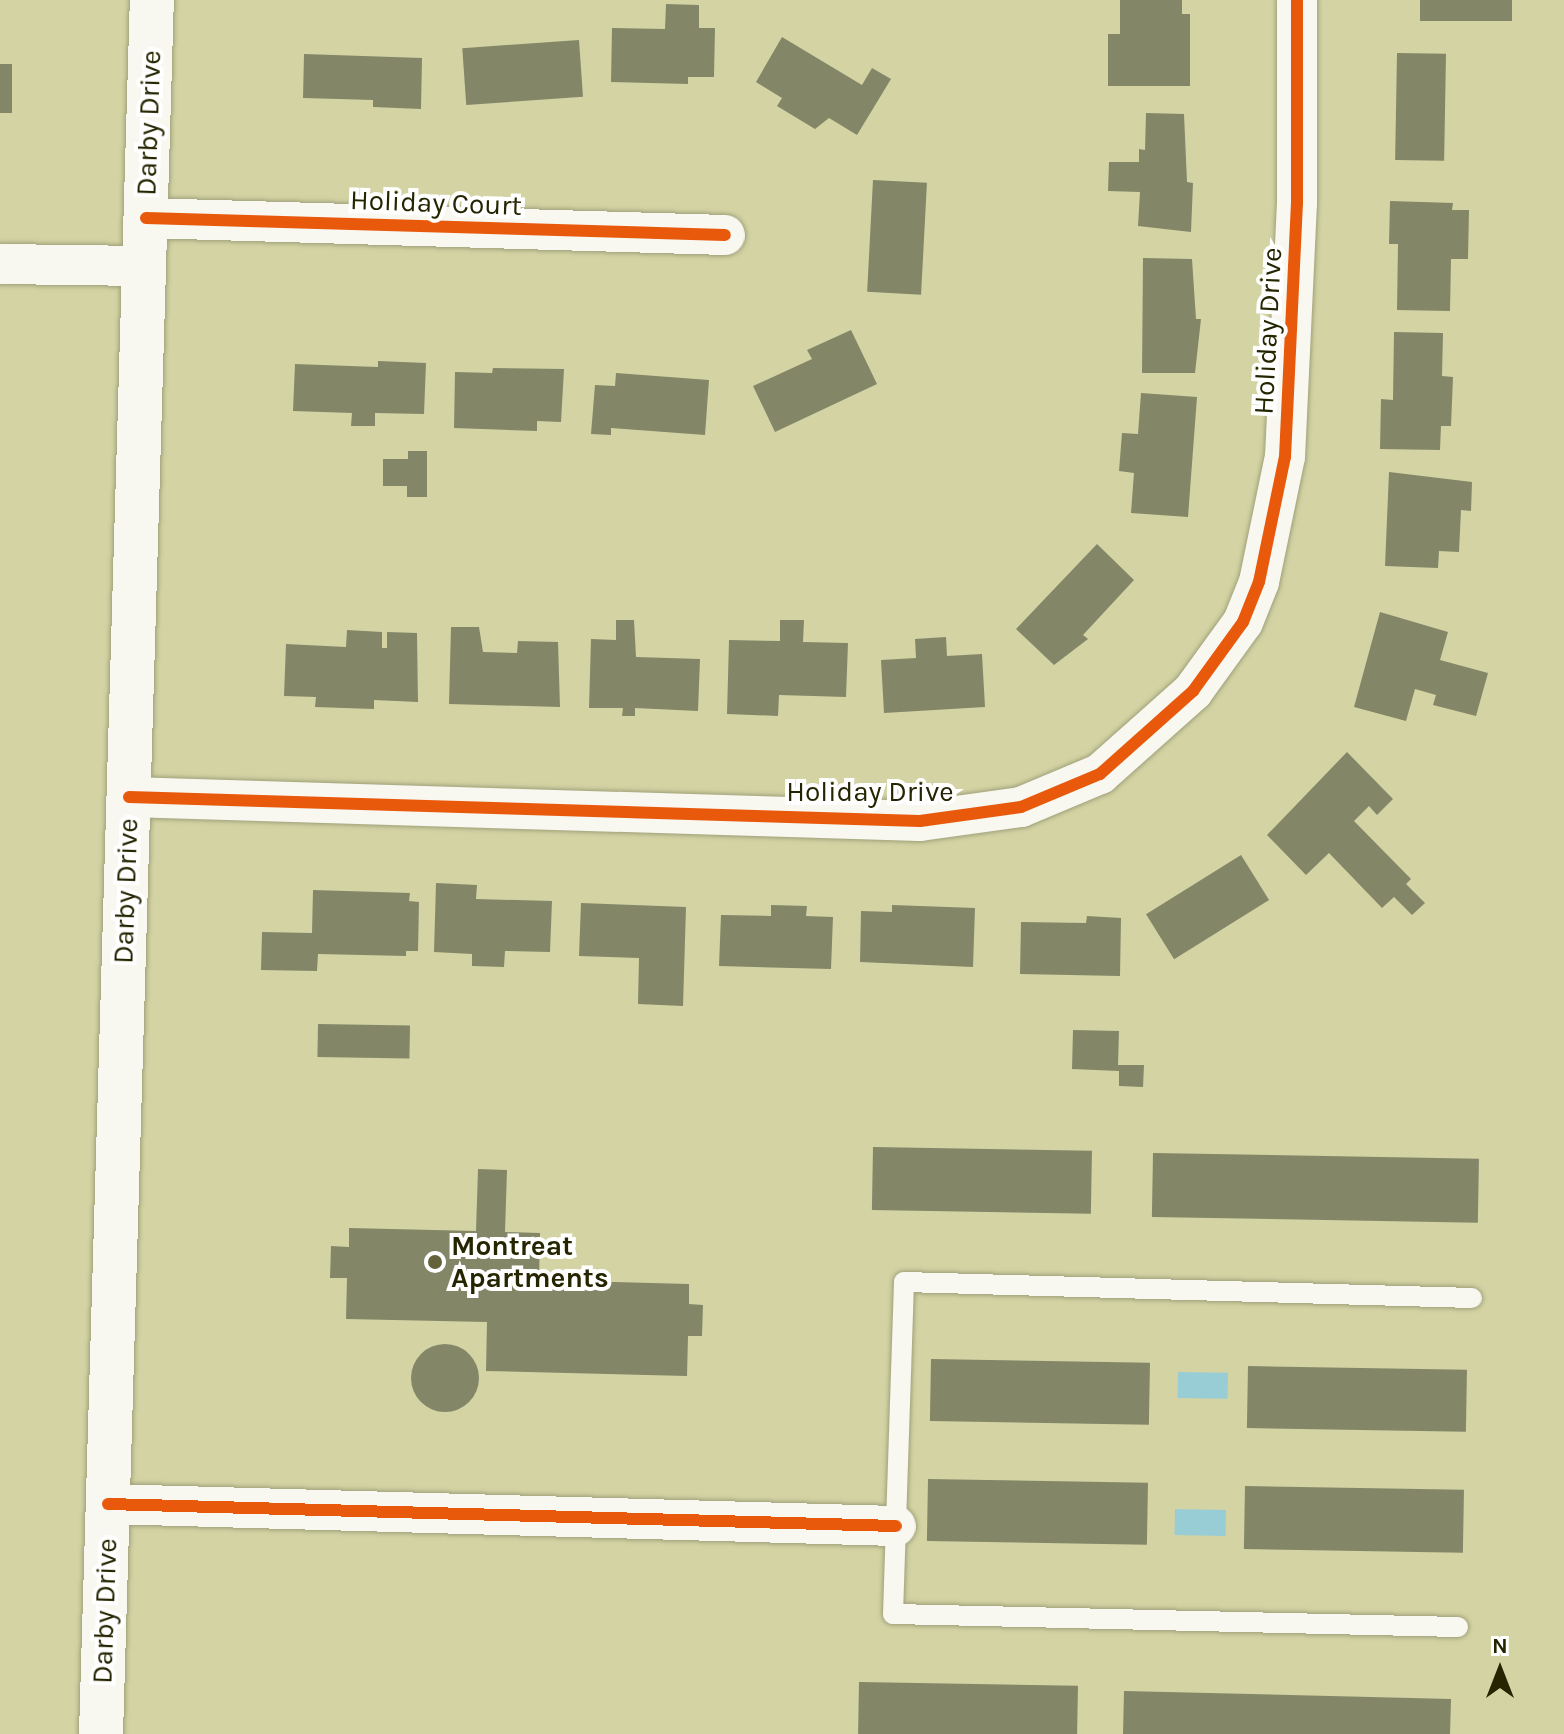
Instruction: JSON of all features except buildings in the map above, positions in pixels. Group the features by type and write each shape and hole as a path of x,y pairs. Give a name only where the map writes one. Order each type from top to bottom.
{"main road":[{"name":"Darby Drive","path":"101,1734 152,0"}],"street":[{"name":"Holiday Drive","path":"129,797 920,821 1021,807 1100,774 1193,691 1243,622 1259,582 1285,457 1297,203 1297,0"},
{"name":"Holiday Court","path":"146,218 725,235"},
{"path":"0,264 145,266"},
{"path":"108,1504 896,1526"}],"lane":[{"path":"1458,1627 893,1614 904,1282 1472,1298"}],"water":[{"path":"1178,1372 1228,1373 1228,1399 1178,1398"},
{"path":"1175,1509 1226,1510 1226,1536 1175,1535"}],"cycle path":[{"path":"129,797 920,821 1021,807 1100,774 1193,691 1243,622 1259,582 1285,457 1297,203 1297,0"},
{"path":"146,218 725,235"},
{"path":"108,1504 896,1526"}],"place":[{"name":"Montreat Apartments","path":"435,1262"}]}
